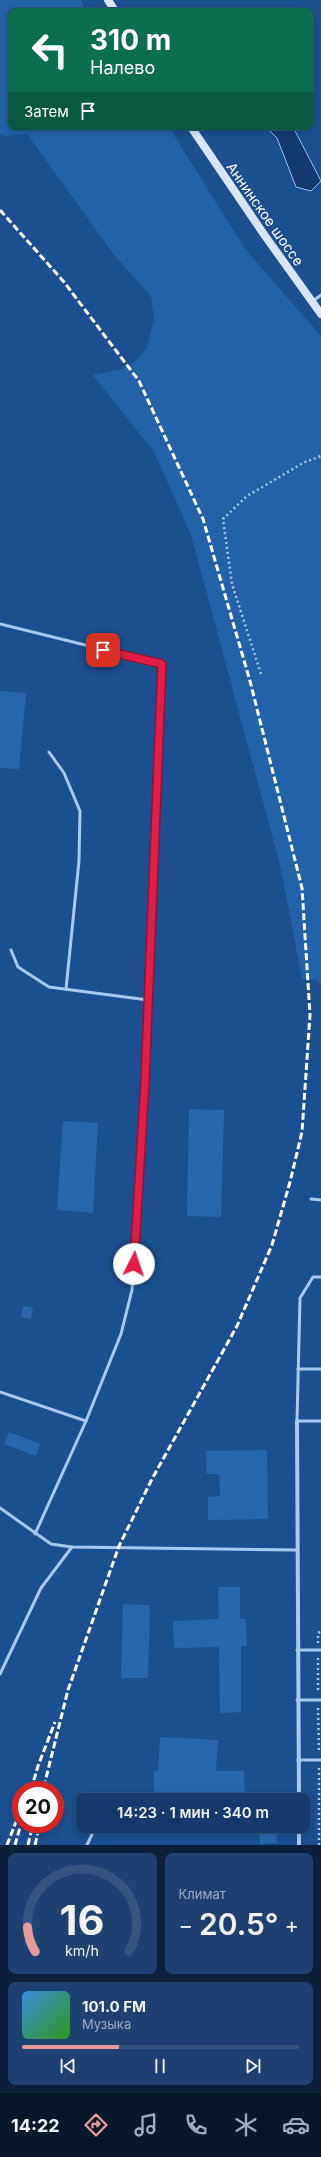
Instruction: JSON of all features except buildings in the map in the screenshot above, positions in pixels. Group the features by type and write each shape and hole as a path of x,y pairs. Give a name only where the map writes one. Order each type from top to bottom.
{"main road":[{"name":"Аннинское шоссе","path":"192,130 311,302 321,314"}],"street":[{"path":"297,1421 296,1550 299,1793"},
{"path":"299,1833 299,1845"}],"lane":[{"path":"311,302 321,295"},
{"path":"0,624 162,664 148,1000 132,1290 121,1334 86,1421 35,1534"},
{"path":"49,752 64,773 80,811 79,861 66,989"},
{"path":"11,950 18,967 49,987 148,1000"},
{"path":"311,1199 321,1200"},
{"path":"321,1277 313,1277 300,1298 297,1421 321,1421"},
{"path":"298,1369 321,1369"},
{"path":"0,1392 86,1421"},
{"path":"0,1508 51,1544 72,1547 296,1550"},
{"path":"0,1674 41,1588 72,1547"},
{"path":"297,1650 319,1650"},
{"path":"297,1700 320,1700"},
{"path":"298,1760 320,1760"},
{"path":"87,1845 93,1833"}],"path":[{"path":"261,674 232,584 223,519 247,496 303,463 321,456"},
{"path":"319,1845 320,1700 318,1634 321,1630"}],"shaded area":[{"path":"0,0 81,0 84,8 8,8 8,130 171,130 245,249 321,336 321,984 316,980 302,979 280,865 191,535 154,452 93,375 123,369 135,362 147,347 154,319 151,296 114,255 27,134 5,136 0,134"},
{"path":"269,130 295,130 321,181 311,191 296,187 277,138"}],"railway":[{"path":"0,210 64,282 139,381 203,519 250,681 302,888 310,1015 302,1132 290,1182 272,1245 237,1326 152,1479 119,1546 68,1690 45,1781"},
{"path":"34,1781 55,1722"},
{"path":"7,1845 12,1832"},
{"path":"15,1845 18,1833"},
{"path":"28,1845 31,1833"},
{"path":"35,1845 38,1833"}],"route":[{"path":"103,650 162,664 145,1082 134,1264"}]}
